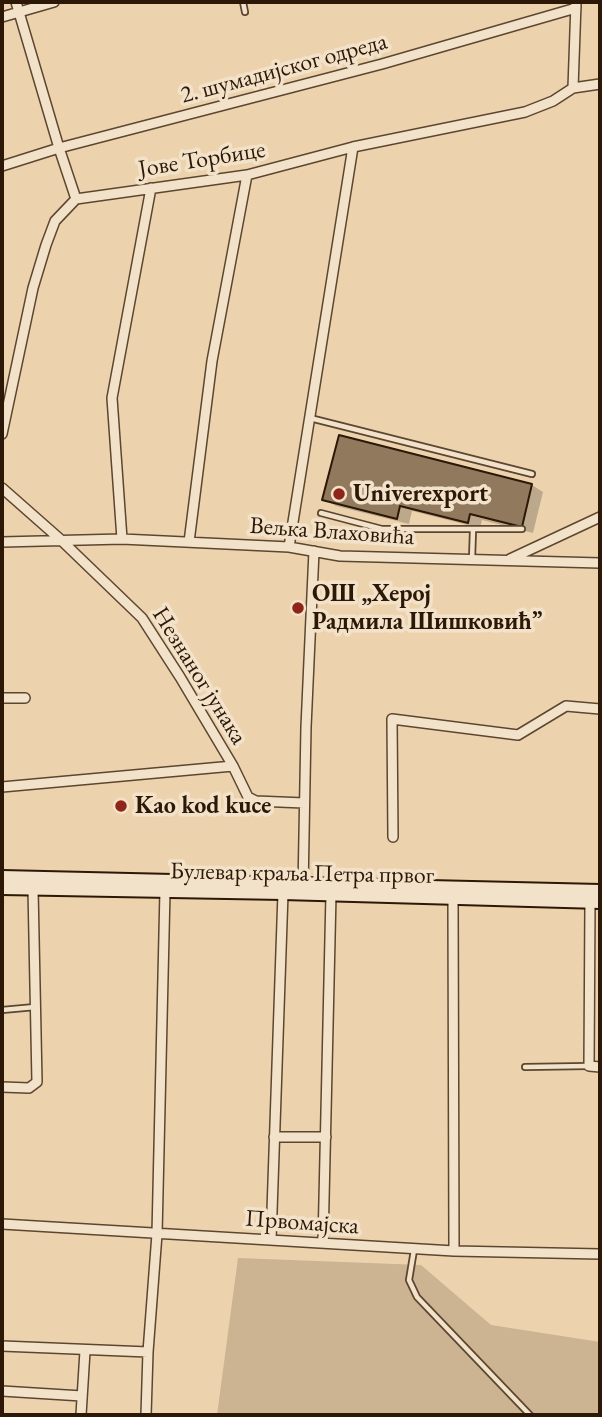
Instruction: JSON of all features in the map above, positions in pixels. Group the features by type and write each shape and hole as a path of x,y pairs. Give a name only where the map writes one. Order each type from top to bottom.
{"main road":[{"name":"Булевар краља Петра првог","path":"2,877 303,888 600,891"},
{"name":"Булевар краља Петра првог","path":"2,888 284,892 303,888 331,894 595,902"}],"street":[{"path":"2,17 18,6 54,2"},
{"path":"573,88 576,5"},
{"name":"2. шумадијског одреда","path":"2,166 59,148 382,64 576,5"},
{"path":"2,434 33,288 46,245 55,221 76,199 18,6"},
{"name":"Јове Торбице","path":"76,199 247,175 353,147 526,113 573,88 600,84"},
{"path":"289,547 353,147"},
{"path":"189,542 212,361 247,175"},
{"path":"122,539 112,398 151,188"},
{"name":"Незнаног јунака","path":"2,488 142,618 233,766 248,797 257,801 304,803"},
{"path":"508,561 600,517"},
{"name":"Вељка Влаховића","path":"2,542 122,539 289,547 340,556 600,563"},
{"path":"303,888 314,551"},
{"path":"2,698 25,698"},
{"path":"393,837 392,719 518,735 566,706 600,709"},
{"path":"2,787 233,766"},
{"path":"2,1087 29,1088 37,1082 33,889"},
{"path":"146,1415 157,1234 166,891"},
{"path":"271,1240 284,892"},
{"path":"323,1243 331,894"},
{"path":"453,899 454,1251"},
{"path":"595,902 589,1066 600,1067"},
{"path":"274,1137 326,1137"},
{"name":"Првомајска","path":"2,1224 414,1249 600,1255"},
{"path":"2,1346 148,1352"},
{"path":"81,1415 85,1351"},
{"path":"2,1391 82,1396"}],"lane":[{"path":"243,2 245,12"},
{"path":"310,418 532,474"},
{"path":"321,513 382,529 522,529"},
{"path":"472,559 473,530"},
{"path":"2,1010 35,1007"},
{"path":"525,1067 589,1066"},
{"path":"414,1249 409,1280 416,1297 530,1415"}],"shaded area":[{"path":"238,1258 421,1265 491,1325 600,1342 600,1415 217,1415"}],"building":[{"path":"339,435 532,484 522,527 470,514 468,523 400,506 397,519 322,500"}],"place":[{"name":"Univerexport","path":"339,494"},
{"name":"ОШ „Херој Радмила Шишковић”","path":"298,608"},
{"name":"Kao kod kuce","path":"121,806"}]}
